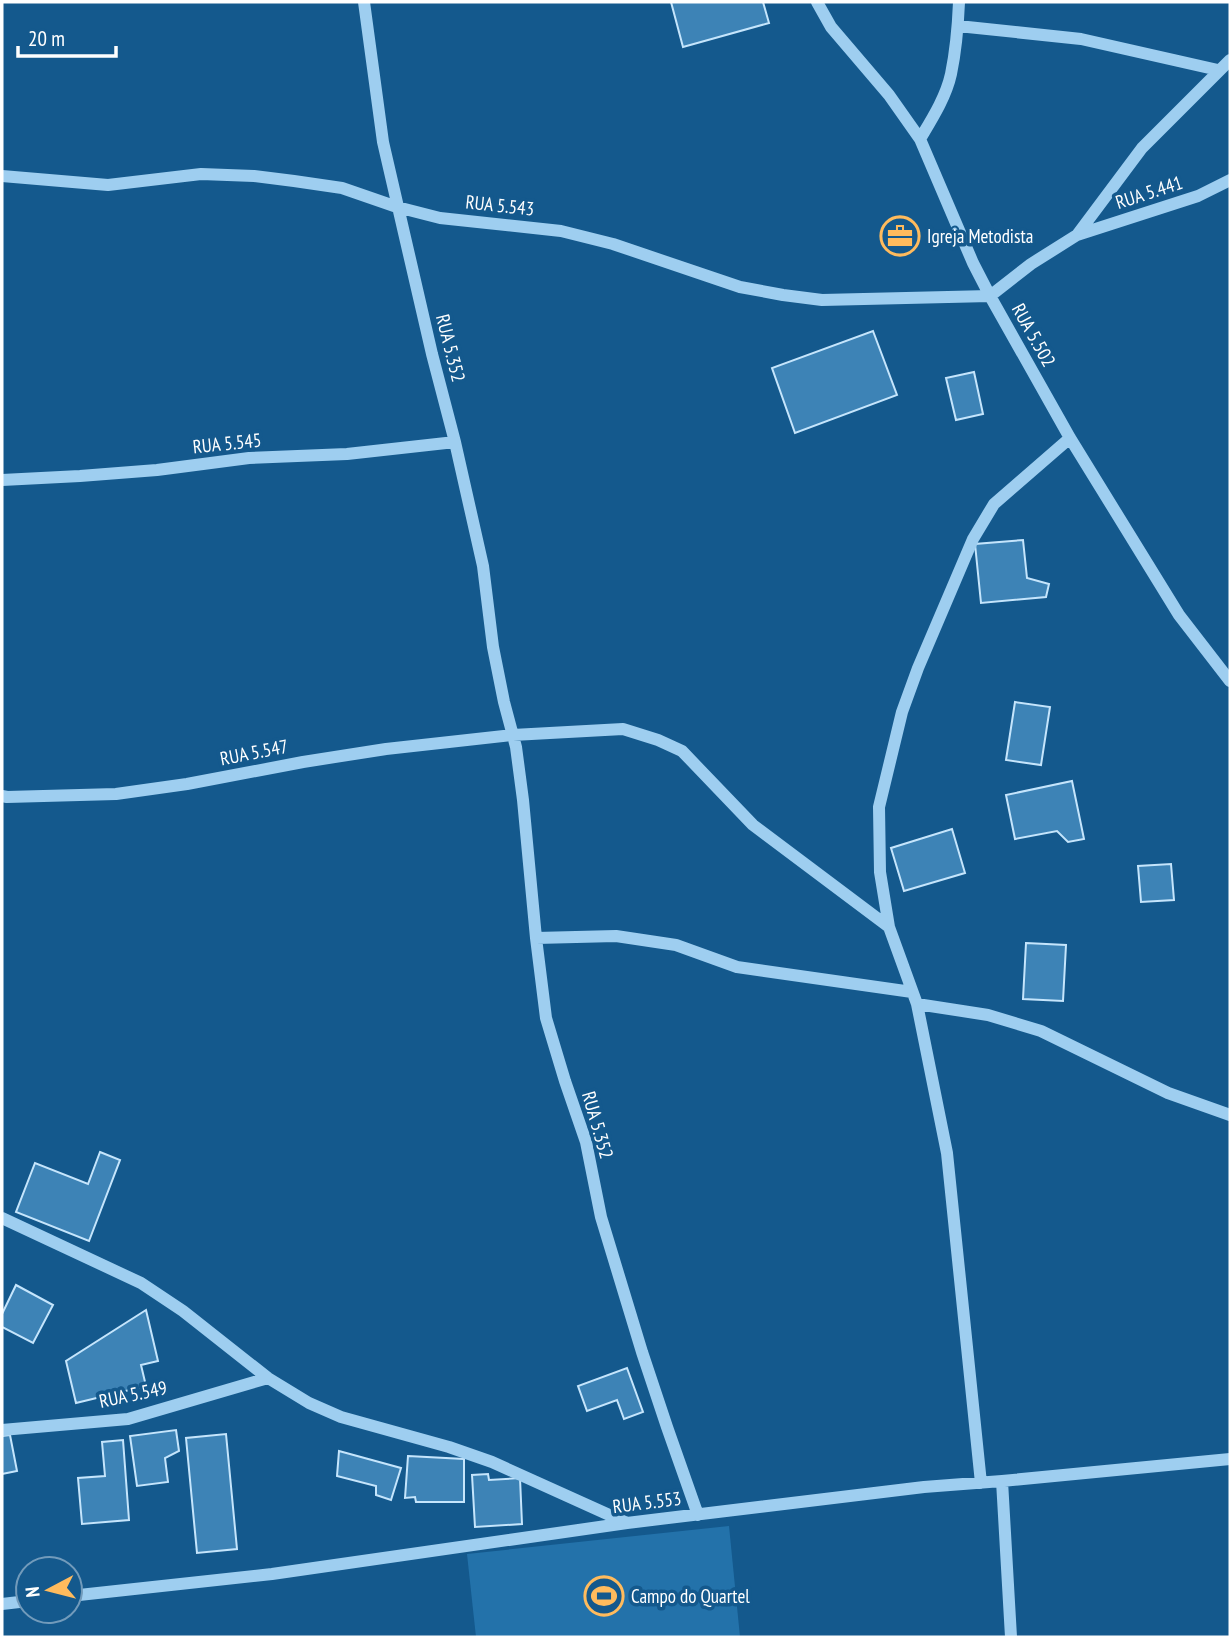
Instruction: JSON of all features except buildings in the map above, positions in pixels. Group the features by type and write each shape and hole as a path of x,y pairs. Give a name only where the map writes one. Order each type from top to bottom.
{"street":[{"name":"RUA 5.352","path":"363,2 383,142 483,566 493,647 513,735 523,800 546,1018 586,1142 601,1217 658,1402 698,1515"},
{"name":"RUA 5.502","path":"817,2 831,27 889,95 920,139 973,263 1070,438 1179,615 1227,672"},
{"path":"920,139 934,116 951,76 959,2"},
{"path":"958,26 1081,39 1218,70"},
{"path":"990,296 1031,264 1077,235 1142,148 1230,60"},
{"name":"RUA 5.543","path":"2,176 108,185 201,174 254,176 342,188 440,218 561,231 613,244 740,287 783,295 822,300 990,296"},
{"name":"RUA 5.441","path":"1077,235 1198,196 1230,180"},
{"path":"981,1483 947,1153 914,998 889,927 880,872 880,807 902,712 973,539 994,504 1070,438"},
{"name":"RUA 5.545","path":"2,480 80,477 249,458 347,454 455,442"},
{"name":"RUA 5.547","path":"2,796 116,794 386,749 513,735 622,729 682,751 752,825 889,927"},
{"path":"536,938 616,936 676,945 737,967 914,998 988,1015 1041,1031 1168,1093 1230,1115"},
{"path":"2,1218 141,1283 183,1311 268,1378 309,1404 341,1417 492,1462 627,1523"},
{"name":"RUA 5.549","path":"2,1430 128,1419 268,1378"},
{"name":"RUA 5.553","path":"84,1594 272,1574 627,1523 924,1487 1230,1459"},
{"path":"1002,1481 1011,1637"}],"shaded area":[{"name":"Campo do Quartel","path":"729,1526 740,1637 476,1637 467,1554"}],"place":[{"name":"Igreja Metodista","path":"900,236"},
{"name":"Campo do Quartel","path":"604,1596"}]}
